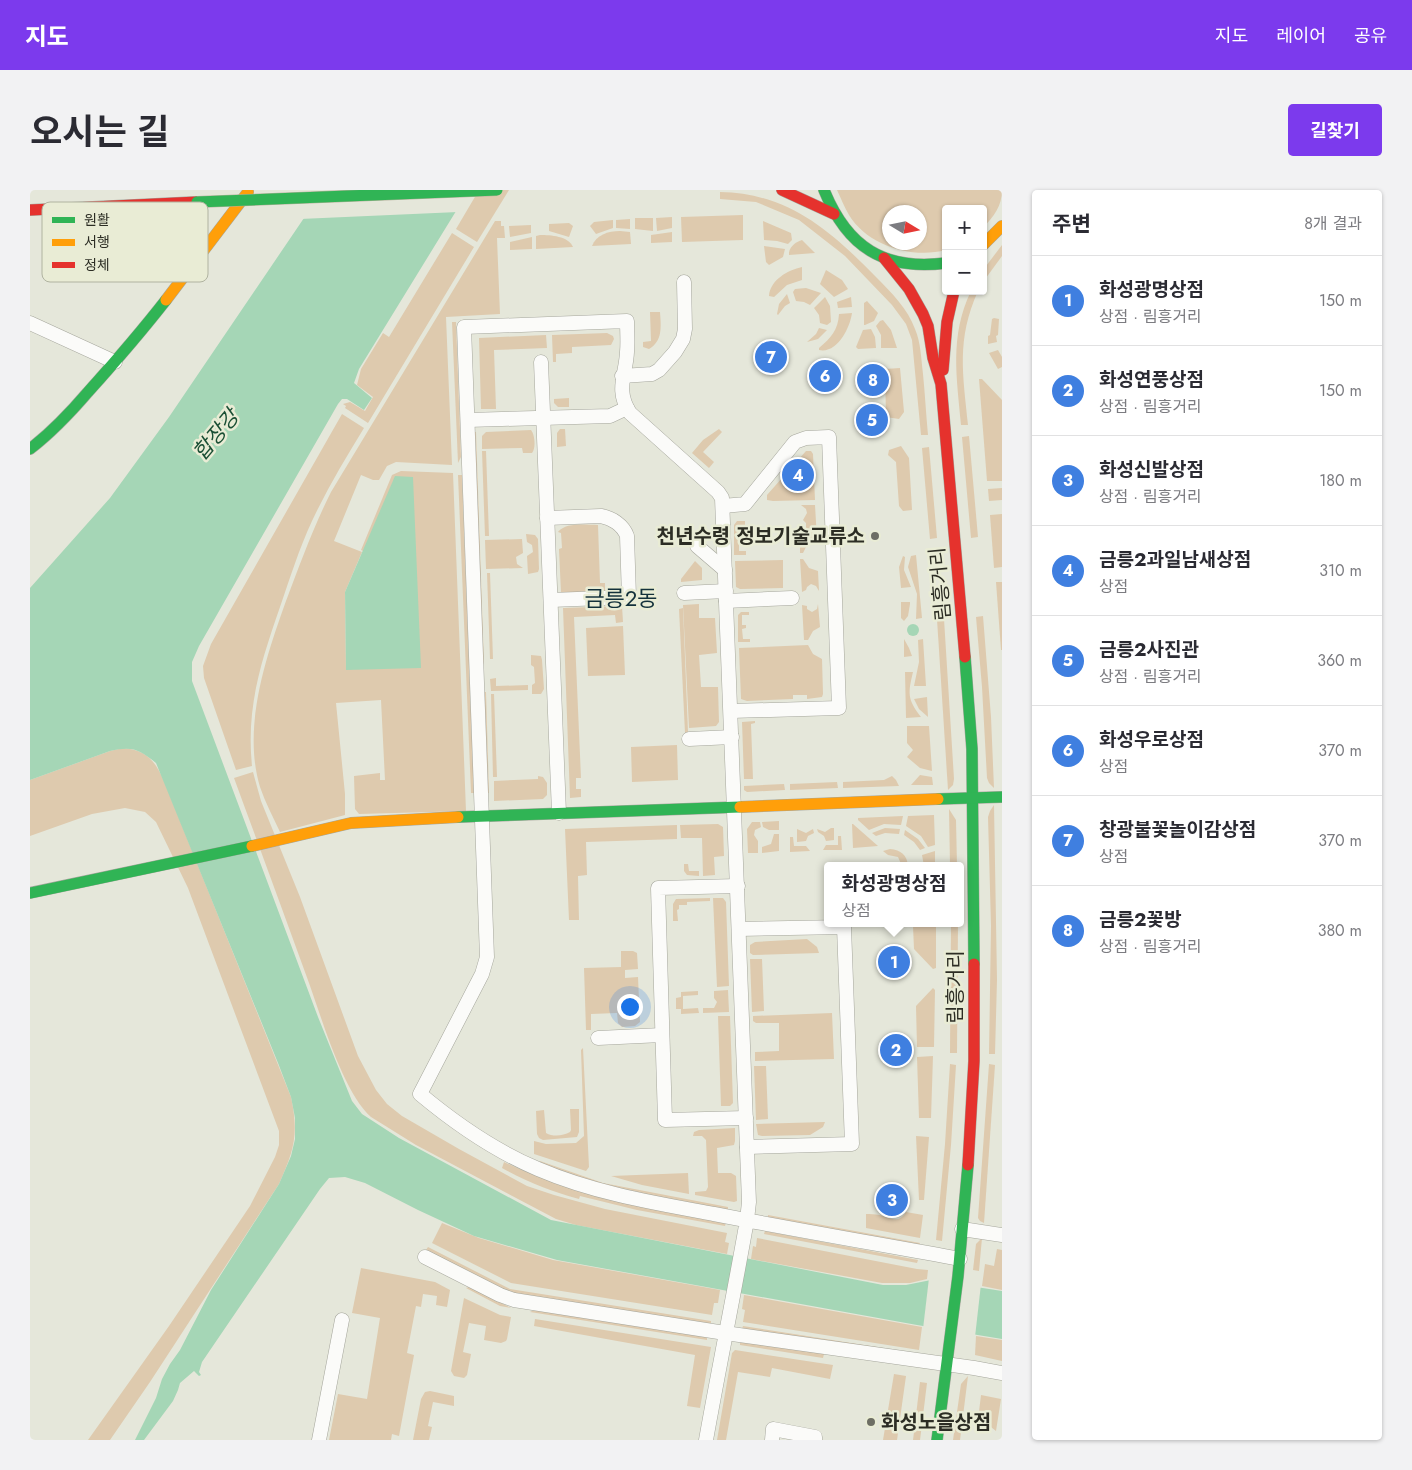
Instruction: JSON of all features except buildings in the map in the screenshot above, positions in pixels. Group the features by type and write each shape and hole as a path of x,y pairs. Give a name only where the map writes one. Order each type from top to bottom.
{"main road":[{"path":"208,245 249,190"},
{"path":"197,202 496,190"},
{"path":"782,190 834,214"},
{"path":"824,190 840,224 855,240 869,250 896,262 920,266 942,263"},
{"path":"987,241 1002,226"},
{"name":"림흥거리","path":"884,258 909,289 923,314 928,326 933,358 941,384"},
{"path":"30,449 47,437 115,362 180,282"},
{"name":"림흥거리","path":"937,1440 960,1259 974,1061 973,797 969,696 941,384 948,322 953,295"},
{"path":"30,893 351,823 481,816 1002,797"}],"street":[{"path":"622,376 652,374 659,370 676,352 683,340 685,330 684,282"},
{"path":"706,1440 742,1246 746,1220 749,1202 722,498 718,492 630,413 627,408 623,396 622,376 627,354 627,321 464,327 487,947 485,966 420,1094 480,1139 510,1156 538,1169 598,1191 746,1220 960,1259"},
{"path":"30,323 115,362"},
{"path":"541,362 559,813"},
{"path":"468,420 610,416 627,408"},
{"path":"723,506 745,504 795,442 806,438 829,437 839,708 731,711"},
{"path":"547,518 601,516 609,518 624,529 627,536 629,597 550,600"},
{"path":"697,546 725,570"},
{"path":"684,593 792,598"},
{"path":"689,739 732,737"},
{"path":"738,886 658,888 662,1035 665,1120 746,1118"},
{"path":"739,929 844,927 852,1144 747,1147"},
{"path":"598,1038 662,1035"},
{"path":"962,1228 1002,1235"},
{"path":"425,1257 500,1295 514,1300 725,1333 948,1358 1002,1373"},
{"path":"319,1440 342,1320"},
{"path":"772,1440 774,1429 815,1437 815,1440"}],"shaded area":[{"path":"479,190 509,190 477,242 456,229"},
{"path":"837,190 1002,190 1001,201 997,211 987,224 987,205 942,205 942,251 933,252 919,253 901,250 927,250 927,205 882,205 882,243 867,235 857,226 844,206"},
{"path":"720,192 744,194 767,199 807,218 842,244 893,295 904,308 912,322 918,340 928,435 921,435 912,340 906,324 892,305 845,256 799,220 756,202 720,199"},
{"path":"743,215 743,240 682,242 681,217"},
{"path":"672,217 672,228 657,231 656,218"},
{"path":"635,218 653,218 653,231 635,229"},
{"path":"630,219 630,229 616,228 616,220"},
{"path":"613,220 613,228 596,234 590,226 594,222"},
{"path":"495,221 501,221 501,226 504,226 505,238 497,238 500,314 446,317 452,465 396,462 387,466 379,480 373,480 361,475 334,541 362,552 345,592 346,670 363,551 361,550 392,475 401,471 453,473 466,811 359,814 355,809 354,776 380,773 380,780 385,780 381,700 336,703 345,794 345,815 280,832 260,787 255,764 254,740 255,717 264,669 286,601 331,492"},
{"path":"763,221 791,233 792,240 788,244 764,240"},
{"path":"569,223 573,226 569,237 549,231 549,224"},
{"path":"531,225 531,233 510,237 509,226"},
{"path":"620,231 630,232 631,244 592,246 596,239 603,234"},
{"path":"672,232 672,242 651,243 651,235"},
{"path":"452,233 474,247 368,423 345,408 346,406 343,404 350,402 365,411 373,397 357,385 361,369 383,333 389,337"},
{"path":"536,236 563,238 571,243 573,247 536,249"},
{"path":"532,237 532,249 510,250 510,242"},
{"path":"802,240 815,253 789,255 792,246"},
{"path":"1002,245 1002,256 987,277 987,265"},
{"path":"764,246 785,249 783,257 769,265 766,262"},
{"path":"802,267 802,280 787,285 774,297 769,296 770,290 776,281 791,271"},
{"path":"826,270 842,280 848,289 834,297 820,284"},
{"path":"806,288 821,293 810,305 796,301 793,292 795,289"},
{"path":"787,294 790,303 778,315 779,304"},
{"path":"969,295 976,295 966,325 964,341 963,373 968,425 961,425 956,358 957,341 964,308"},
{"path":"825,297 830,306 831,322 827,325 820,323 819,315 814,308"},
{"path":"851,297 852,307 838,308 837,302"},
{"path":"867,301 878,313 874,321 864,325 864,303"},
{"path":"650,312 660,312 661,328 657,342 649,349 643,347 643,342 651,341"},
{"path":"852,313 849,326 837,344 826,350 819,350 833,333 839,314"},
{"path":"992,319 999,319 998,335 996,336 997,342 988,344 988,336 990,335"},
{"path":"883,320 891,330 897,348 881,348 881,335 876,326"},
{"path":"452,322 456,322 461,457 458,463"},
{"path":"819,328 827,330 818,339 807,342 816,334"},
{"path":"871,329 875,337 876,348 858,349 856,347 863,330"},
{"path":"607,333 613,336 614,339 611,345 572,347 572,353 556,354 556,362 553,362 552,335"},
{"path":"546,335 547,348 494,350 496,409 481,409 479,338"},
{"path":"998,350 1002,357 1002,367 998,369 989,353"},
{"path":"900,368 904,412 899,419 886,417 885,369"},
{"path":"979,379 982,379 1002,400 1002,481 987,481"},
{"path":"569,398 569,407 558,407 554,403 554,399"},
{"path":"342,414 364,428 324,497 299,553 261,666 251,724 252,766 236,770 204,678 203,666 211,644"},
{"path":"560,429 565,429 566,446 557,447 557,433"},
{"path":"719,429 722,432 703,452 714,462 709,468 692,453 703,440"},
{"path":"531,430 534,442 532,453 523,453 522,448 482,449 482,436 486,432"},
{"path":"476,432 484,664 482,664"},
{"path":"969,436 978,537 971,538 962,437"},
{"path":"901,446 909,458 912,510 903,511 899,506 896,462 888,455 889,450"},
{"path":"929,447 937,538 930,539 922,448"},
{"path":"482,451 486,451 489,536 485,536"},
{"path":"806,451 811,451 813,454 815,500 767,500 767,495 782,478 795,491 805,480 792,467"},
{"path":"458,475 462,475 474,793 471,793"},
{"path":"1002,488 1002,500 989,501 988,489"},
{"path":"801,505 815,505 817,539 808,543 803,553 800,553 800,534 806,529 806,523 803,520 807,513 806,509"},
{"path":"1002,514 1002,567 994,568 990,515"},
{"path":"737,521 745,521 745,526 738,526 739,537 743,537 743,540 739,540 739,551 746,551 746,555 734,555 734,525"},
{"path":"571,525 598,525 600,583 605,583 605,591 561,593 559,549 562,548 561,533 558,532"},
{"path":"526,534 535,535 538,539 539,569 538,572 528,574 527,556 533,552 532,545 527,542"},
{"path":"522,539 523,553 516,557 517,564 523,568 486,569 485,540"},
{"path":"916,555 922,618 916,619 917,594 908,567 911,556"},
{"path":"903,556 905,557 904,570 911,587 901,588 899,567"},
{"path":"800,559 803,559 809,568 818,571 819,591 816,586 811,584 802,592"},
{"path":"783,560 783,588 740,589 736,587 735,561"},
{"path":"695,561 702,568 702,580 681,582 681,579"},
{"path":"487,573 490,573 493,659 490,659"},
{"path":"996,582 1002,582 1002,650 1001,650"},
{"path":"901,602 910,602 908,616 904,621 901,618"},
{"path":"699,604 699,618 715,618 717,653 699,655 701,687 718,687 719,722 716,726 689,728 683,605"},
{"path":"818,604 820,627 813,631 808,640 804,640 802,605 807,606 807,609 812,612 817,609"},
{"path":"622,606 623,622 616,623 615,615 574,617 581,778 576,778 576,789 581,789 581,797 570,798 563,608"},
{"path":"683,608 688,732 685,733 679,609"},
{"path":"741,612 749,612 749,615 742,615 742,625 746,625 746,628 742,629 743,639 750,639 750,642 738,642 738,615"},
{"path":"983,616 991,717 994,788 987,778 976,617"},
{"path":"937,619 944,619 954,779 953,785 948,790"},
{"path":"623,626 625,675 588,676 586,628"},
{"path":"904,639 909,648 912,656 904,657"},
{"path":"923,639 926,686 914,686 919,662 918,640"},
{"path":"808,645 813,654 822,659 822,697 807,699 807,695 793,695 793,699 747,701 741,699 739,648"},
{"path":"531,655 541,656 544,689 541,694 532,694 532,685 535,683"},
{"path":"905,672 913,672 910,696 913,705 921,717 906,718"},
{"path":"496,678 496,686 528,685 528,690 491,691 490,679"},
{"path":"483,692 486,692 489,793 487,793"},
{"path":"491,694 494,694 497,777 493,777"},
{"path":"927,697 928,717 919,709 914,699"},
{"path":"755,721 755,723 751,724 753,779 744,779 742,722"},
{"path":"907,726 929,726 932,771 920,768 907,757 913,750 907,743"},
{"path":"677,745 678,780 632,782 631,747"},
{"path":"123,748 138,751 149,758 164,781 291,1097 295,1132 291,1152 279,1184 150,1382 110,1440 88,1440 169,1326 250,1206 275,1157 279,1145 279,1131 188,888 156,822 145,812 125,808 92,814 30,836 30,780"},
{"path":"253,772 261,801 300,897 358,1056 376,1090 387,1104 402,1116 527,1186 605,1209 727,1233 725,1242 729,1243 727,1254 576,1225 556,1219 416,1145 371,1117 351,1091 334,1054 234,778"},
{"path":"920,775 932,777 933,785 911,785"},
{"path":"538,776 543,777 547,783 547,795 543,799 494,801 494,781 538,779"},
{"path":"892,776 899,786 843,788 843,782 884,780"},
{"path":"837,782 838,788 790,790 790,784"},
{"path":"784,784 785,790 747,792 744,790 744,786"},
{"path":"994,805 997,980 995,1054 989,1054 991,926 988,817"},
{"path":"949,809 956,820 957,862 950,862"},
{"path":"934,815 935,845 928,847 921,836 906,826 908,816"},
{"path":"903,816 901,825 884,824 869,830 858,820 858,818"},
{"path":"779,821 779,830 769,830 763,827 762,822"},
{"path":"752,822 760,822 761,827 755,830 754,835 758,841 758,853 748,853 747,829"},
{"path":"718,824 723,827 724,856 714,857 715,875 703,876 702,838 681,838 680,825"},
{"path":"853,824 878,846 853,848"},
{"path":"677,825 677,839 586,842 587,875 578,876 579,920 569,920 565,829"},
{"path":"834,828 834,840 826,841 817,829 825,832"},
{"path":"885,828 900,829 899,834 885,833 876,836 872,833"},
{"path":"797,829 806,833 813,829 814,833 808,836 806,841 797,842"},
{"path":"905,830 918,839 925,848 920,850 914,842 904,835"},
{"path":"774,834 779,834 779,851 762,853 762,847 771,844"},
{"path":"838,836 841,836 842,850 823,850 826,845 838,845"},
{"path":"790,837 793,837 794,846 806,846 810,851 790,852"},
{"path":"890,849 897,851 903,854 907,862 900,862 898,857 888,855 883,851"},
{"path":"935,851 935,862 923,862 922,855"},
{"path":"684,864 688,864 689,871 699,871 699,876 687,875 684,871"},
{"path":"710,898 710,901 687,902 687,905 679,905 677,910 678,921 673,921 673,904 676,899"},
{"path":"713,898 723,898 726,902 729,986 717,987"},
{"path":"913,927 936,927 936,968 933,969 914,949"},
{"path":"951,927 958,927 957,1053 950,1053"},
{"path":"807,939 817,947 819,953 753,955 750,953 750,945 755,942"},
{"path":"621,951 637,953 638,969 625,970 625,978 638,977 640,1022 635,1026 622,1027 618,1023 617,1013 591,1014 591,1030 586,1030 584,968 621,967"},
{"path":"750,959 762,959 764,1011 752,1012"},
{"path":"933,988 935,990 934,1047 917,1047 916,1006"},
{"path":"728,990 729,1012 703,1013 703,1008 714,1008 717,1002 714,998 714,991"},
{"path":"698,991 698,995 683,996 683,1009 698,1008 699,1013 681,1014 681,1009 676,1009 676,998 681,997 681,992"},
{"path":"832,1013 834,1059 755,1061 755,1052 779,1051 779,1023 756,1023 753,1021 753,1016"},
{"path":"718,1016 730,1016 733,1103 730,1106 721,1106"},
{"path":"583,1048 589,1167 586,1171 534,1154 534,1141 546,1144 576,1143 584,1136 581,1050"},
{"path":"933,1056 931,1118 919,1118 917,1057"},
{"path":"950,1064 956,1065 942,1241 936,1240"},
{"path":"989,1064 995,1065 984,1223 978,1218"},
{"path":"754,1066 766,1066 768,1119 756,1120"},
{"path":"570,1109 579,1109 579,1132 577,1137 543,1140 539,1138 537,1134 536,1111 544,1110 546,1133 558,1136 571,1130"},
{"path":"825,1122 823,1127 810,1135 762,1136 758,1135 756,1124"},
{"path":"735,1128 734,1145 717,1148 718,1173 731,1173 736,1176 737,1201 695,1195 695,1192 706,1191 708,1187 706,1140 702,1136 693,1136 694,1132 699,1130"},
{"path":"916,1136 929,1137 924,1200 919,1200"},
{"path":"540,1161 603,1183 728,1207 728,1210 618,1190 539,1165"},
{"path":"504,1162 531,1174 586,1193 641,1207 726,1223 725,1226 637,1210 580,1196 579,1199 530,1182 502,1168"},
{"path":"688,1173 689,1194 642,1185 611,1176"},
{"path":"906,1212 923,1215 920,1238 866,1228 866,1214 897,1219"},
{"path":"768,1215 920,1243 919,1246 768,1218"},
{"path":"442,1223 479,1238 553,1260 720,1290 718,1303 714,1303 712,1315 511,1283 432,1243"},
{"path":"765,1231 918,1260 917,1263 764,1234"},
{"path":"757,1238 928,1270 927,1279 910,1283 882,1283 751,1259 753,1246 756,1247"},
{"path":"982,1238 979,1271 973,1270 976,1244"},
{"path":"428,1247 510,1289 711,1321 711,1324 509,1292 426,1250"},
{"path":"997,1249 1002,1250 1002,1290 982,1286 985,1264 994,1266"},
{"path":"361,1268 435,1282 450,1290 447,1307 436,1305 437,1296 423,1294 421,1307 416,1306 407,1353 414,1355 399,1436 392,1434 391,1440 329,1440 338,1394 367,1399 380,1318 352,1313"},
{"path":"469,1287 511,1308 500,1306 466,1288"},
{"path":"744,1295 922,1327 919,1350 743,1322 745,1310 742,1309"},
{"path":"464,1298 500,1315 511,1317 507,1339 501,1343 484,1340 486,1326 469,1323 463,1352 471,1354 467,1375 464,1378 454,1376 451,1371"},
{"path":"534,1310 707,1336 707,1340 530,1312"},
{"path":"535,1319 711,1347 700,1408 687,1406 695,1355 534,1326"},
{"path":"743,1326 909,1352 908,1354 742,1329"},
{"path":"976,1336 1002,1340 1002,1361 975,1355"},
{"path":"740,1341 824,1354 823,1358 740,1345"},
{"path":"735,1350 833,1365 830,1379 772,1368 770,1377 738,1372 726,1440 717,1440 732,1353"},
{"path":"894,1374 906,1376 897,1440 883,1440"},
{"path":"968,1376 960,1440 953,1440 961,1384"},
{"path":"920,1382 927,1383 920,1440 913,1440"},
{"path":"430,1391 454,1396 454,1406 433,1402 428,1426 432,1427 429,1440 413,1440 421,1399 425,1392"},
{"path":"981,1395 1001,1399 996,1431 987,1424 977,1428"}],"water":[{"name":"합장강","path":"323,190 469,190 359,369 354,383 372,398 364,410 347,399 342,399 338,404 199,646 192,662 192,681 318,1017 352,1101 362,1114 399,1138 551,1220 883,1285 906,1285 931,1280 1002,1291 1002,1339 557,1260 474,1236 365,1183 345,1177 329,1178 202,1362 199,1372 201,1375 199,1376 194,1371 180,1383 173,1401 144,1440 135,1440 156,1398 162,1379 180,1350 211,1290 279,1184 291,1156 295,1139 295,1118 291,1097 278,1063 156,763 140,752 124,749 110,751 30,780 30,588 110,498 169,417"},
{"path":"395,476 413,477 421,668 346,670 345,592"},
{"path":"915,624 918,625 918,635 911,636 908,635 907,628 908,625"}],"pier":[{"path":"320,190 471,191 458,212 300,219"},
{"path":"929,1278 981,1284 975,1337 923,1329"}],"traffic: fast":[{"path":"197,202 497,190"},
{"path":"824,190 833,210 844,227 870,251 904,263 942,263"},
{"path":"30,449 74,407 128,347 166,300"},
{"path":"965,657 972,749 974,964"},
{"path":"938,799 1002,797"},
{"path":"458,817 740,807"},
{"path":"30,893 252,846"},
{"path":"937,1440 958,1276 968,1165"}],"traffic: slow":[{"path":"208,245 248,192"},
{"path":"987,241 1002,226"},
{"path":"166,300 180,282"},
{"path":"740,807 938,799"},
{"path":"252,846 351,823 458,817"}],"traffic: jam":[{"path":"782,190 834,214"},
{"path":"30,210 42,209"},
{"path":"884,258 909,289 923,314 928,326 933,358 941,384 965,657"},
{"path":"943,370 947,322 953,295"},
{"path":"968,1165 974,1061 974,964"}],"place":[{"name":"창광불꽃놀이감상점","path":"771,357"},
{"name":"화성우로상점","path":"825,376"},
{"name":"금릉2꽃방","path":"873,380"},
{"name":"금릉2사진관","path":"872,420"},
{"name":"금릉2과일남새상점","path":"798,475"},
{"name":"천년수령 정보기술교류소","path":"875,536"},
{"name":"화성광명상점","path":"894,962"},
{"name":"화성연풍상점","path":"896,1050"},
{"name":"화성신발상점","path":"892,1200"},
{"name":"화성노을상점","path":"871,1422"}],"district":[{"name":"금릉2동","path":"621,598"}]}
